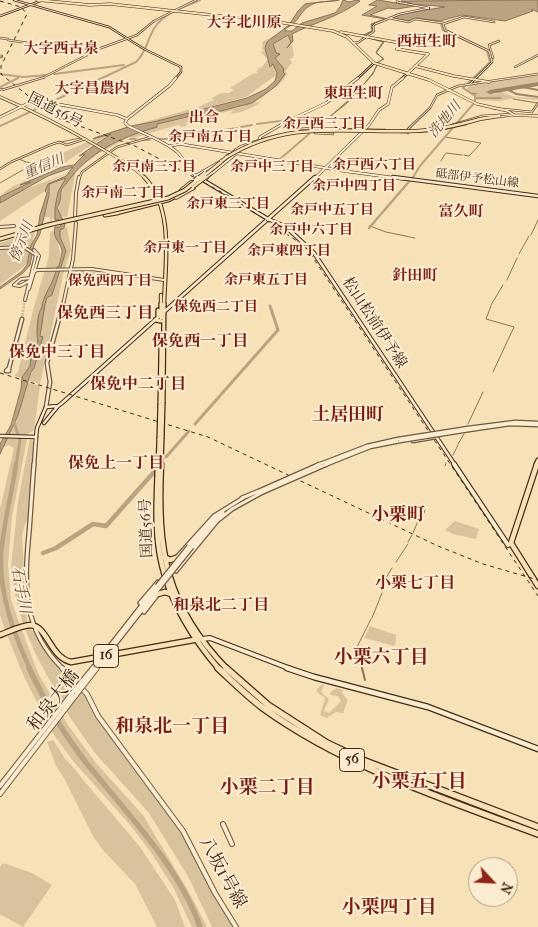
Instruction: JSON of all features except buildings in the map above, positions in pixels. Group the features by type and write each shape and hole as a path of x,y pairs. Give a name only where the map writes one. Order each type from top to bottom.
{"highway":[{"path":"440,129 491,115"},
{"path":"203,180 238,149 254,142 298,132 344,129 398,131 440,129 499,116"},
{"path":"49,225 160,202 185,190 220,162 228,159"},
{"path":"192,186 220,162"},
{"path":"0,239 31,229 114,210"},
{"path":"49,225 118,213"}],"main road":[{"path":"0,117 34,100 117,115 127,119 170,85 182,70 177,64 144,49 107,26 14,0"},
{"path":"0,16 43,0 90,5 110,4 318,28 400,43 397,49 428,54 392,87 388,104 379,110 364,130 305,187 58,406 44,423"},
{"path":"336,32 346,36 376,64 427,80 474,103 506,110 513,115 538,115"},
{"path":"261,140 259,138 265,133 328,102 376,64"},
{"path":"415,66 489,82"},
{"name":"国道56号","path":"0,97 34,112 107,152 139,174 151,187 160,202 163,219 162,312 164,373"},
{"path":"513,115 533,113 538,115"},
{"name":"砥部伊予松山線","path":"127,119 125,123 128,126 168,146 181,144 324,168 538,196"},
{"path":"195,178 232,152 261,140"},
{"path":"114,210 160,202 203,180 228,159 261,140"},
{"name":"松山松前伊予線","path":"168,146 181,156 188,170 195,178 203,180 268,219 288,227 314,253 500,534 509,542"},
{"path":"118,213 176,198 192,186 195,178 200,174 205,172 212,174"},
{"name":"国道56号","path":"162,279 164,305 161,321 161,536 164,557 176,593 198,640 208,648 232,676 256,697 315,736 372,764 538,827"},
{"path":"162,312 164,305"},
{"name":"56","path":"163,387 165,381 164,373"},
{"name":"国道56号","path":"161,402 163,387"},
{"path":"0,436 36,437 37,428 46,407 58,406"},
{"name":"国道56号","path":"161,439 158,547 162,569 180,615 214,663 253,701 283,723 345,758 538,834"},
{"path":"509,542 538,460"},
{"path":"509,542 517,526 520,513"},
{"path":"509,542 538,590"},
{"path":"164,557 170,560 176,558"},
{"path":"158,594 165,592 171,594"},
{"path":"1,635 25,626 34,625"},
{"name":"16","path":"34,625 40,630 60,659 66,662 198,640"},
{"path":"198,640 214,640 314,677 428,707 538,749"},
{"path":"208,648 209,644 214,640"}],"street":[{"path":"1,90 27,84 45,77 116,43 138,35 155,21 196,0"},
{"path":"353,43 359,42 374,30 373,25 388,18 402,13 429,8 397,2 397,0"},
{"path":"388,18 409,22 415,19 442,23 464,18 494,22"},
{"path":"442,23 445,30 489,51 492,61"},
{"path":"0,38 3,41 12,40 94,53"},
{"path":"116,43 119,40"},
{"path":"467,85 492,61 493,58 489,45 499,41"},
{"path":"116,43 124,42"},
{"path":"515,66 538,55"},
{"path":"408,132 414,122 430,108 436,96 447,90 538,74"},
{"path":"492,108 498,107 533,113 538,103"},
{"path":"434,130 491,115 513,115"},
{"path":"261,140 285,135 337,129 408,132 434,130 456,127 499,116 513,115"},
{"path":"465,121 470,123"},
{"path":"278,126 333,134"},
{"path":"46,407 50,382 47,363 56,335 69,270 76,222 74,205 79,175 107,152 124,144 150,137"},
{"path":"0,169 50,144 59,142 67,145 85,139"},
{"path":"176,198 203,180"},
{"path":"180,192 191,182 199,184"},
{"path":"0,227 14,226"},
{"path":"0,247 16,246 34,251 37,257 35,271 30,280 28,290"},
{"path":"35,271 76,269 162,279"},
{"path":"112,272 162,279"},
{"path":"25,300 30,280"},
{"path":"9,368 22,319"},
{"path":"176,558 209,519 220,510 243,498 324,464 370,447 399,440 510,424 538,424"},
{"name":"八坂1号線","path":"36,437 25,565 29,608 34,625 57,663 81,686 98,716 183,832 215,893 236,927"},
{"path":"413,441 436,438"},
{"path":"191,546 219,517 260,492"},
{"path":"176,571 217,521 232,509 260,492"},
{"path":"191,546 215,516 243,498"},
{"name":"和泉大橋","path":"20,765 107,651 191,546"},
{"path":"140,603 158,582"},
{"path":"144,612 158,594"},
{"path":"0,786 20,765"},
{"path":"0,794 20,765"},
{"path":"223,824 232,844"}],"shaded area":[{"path":"343,0 349,2 360,1 335,16 292,34 293,41 287,48 291,42 288,35 273,44 276,53 280,54 275,58 284,69 283,72 285,74 276,86 252,103 205,115 200,114 157,124 157,127 131,135 96,154 75,172 61,190 57,208 65,224 64,228 60,230 60,237 66,251 52,295 47,298 45,304 40,336 43,337 34,368 31,372 18,415 0,454 0,444 11,425 21,389 22,377 30,366 32,348 38,342 37,324 42,304 59,266 62,250 54,231 55,227 60,227 61,224 59,220 55,220 55,208 58,192 66,178 49,184 49,195 40,234 34,245 30,265 23,273 0,289 0,287 21,272 27,265 31,245 37,235 48,184 66,176 73,167 48,176 0,203 0,197 31,182 20,185 62,167 74,165 85,154 79,156 111,134 93,139 97,137 131,126 247,98 266,89 275,81 277,73 273,64 270,67 265,48 267,42 289,25 305,4 313,3 307,7 285,31 292,31 302,23 335,13"},
{"path":"378,0 408,5 411,3 401,1 538,0 538,12 531,9 533,11 505,21 462,15 440,21 416,18 408,21 392,18 401,14 445,7 411,5 415,6 397,9 388,8 370,15 388,19 372,24 373,31 363,36 384,42 376,52 383,42 361,36 372,31 371,24 385,19 362,15 377,6 369,5"},
{"path":"283,31 266,43 266,49 270,61 274,65 276,75 246,97 153,122 131,126 198,107 214,100 212,98 221,93 229,93 234,90 230,88 252,74 258,73 256,72 259,69 256,68 261,68 268,59 260,52 264,51 261,48 263,46 262,42"},
{"path":"289,35 291,42 287,48 292,45 294,55 292,57 294,57 290,59 292,63 285,71 287,73 283,80 273,87 283,76 283,70 275,58 279,54 276,53 273,44"},
{"path":"538,75 538,82 488,91 493,94 501,92 515,97 538,98 538,100 514,98 500,101 477,100 474,94 465,90 470,85"},
{"path":"269,90 271,91 252,105 262,100 260,103 247,110 230,114 233,110 185,123 188,125 182,127 178,125 133,138 129,137 98,154 76,170 67,217 60,216 58,209 61,190 68,178 78,167 89,157 102,149 130,136 157,127 157,124 241,107 256,101"},
{"path":"113,133 91,145 59,167 42,170 44,174 0,197 12,187 41,173 34,170 53,158"},
{"path":"68,173 50,182 47,189 49,192 45,191 0,221 0,203 23,190"},
{"path":"66,178 58,198 55,220 52,218 50,231 50,217 44,217 49,184"},
{"path":"67,227 71,250 64,271 40,384 29,381 43,337 40,336 45,303 52,295 66,251 60,237 60,229"},
{"path":"53,230 60,251 59,266 57,267 54,283 42,301 42,307 39,312 38,342 31,353 30,366 21,378 14,376 18,372 33,310 49,256 50,233"},
{"path":"35,231 28,263 0,285 0,243"},
{"path":"78,271 110,273 94,287 73,285"},
{"path":"28,383 40,386 34,430 28,434 12,517 8,564 11,599 38,673 68,725 96,763 143,815 190,894 207,927 192,927 173,887 152,854 131,826 73,761 54,735 24,677 0,615 0,509 14,448 9,445 3,447 18,415"},
{"path":"30,438 33,442 29,518 25,524 22,536 27,622 55,665 85,695 100,722 180,830 218,903 234,927 212,927 189,878 149,813 95,753 69,716 35,653 16,600 11,567 18,501"},
{"path":"455,521 479,529 476,539 453,534 445,530"},
{"path":"370,626 396,635 395,646 364,638"},
{"path":"322,684 324,685 321,692 329,699 324,711 329,713 341,701 338,696 330,695 336,688 343,690 342,693 348,700 343,713 336,712 327,718 320,715 325,698 317,692 317,689"},
{"path":"53,740 64,757 140,847 175,900 185,927 157,927 135,884 102,849 93,836 56,766 47,742"},
{"path":"3,863 32,873 52,885 23,927 0,914 0,867"}],"waterway":[{"path":"0,126 136,62 140,58 155,27 164,17 200,0"},
{"name":"洗地川","path":"440,21 443,30 471,43"},
{"name":"洗地川","path":"412,179 420,166 475,102 475,96 463,88 490,62 487,51 484,49"},
{"path":"54,74 124,65"},
{"path":"0,74 23,77 47,75"},
{"path":"0,87 18,78"},
{"name":"洗地川","path":"470,93 476,94"},
{"path":"476,98 501,98"},
{"path":"513,99 537,103"},
{"path":"315,129 332,116"},
{"path":"257,124 288,120"},
{"path":"290,121 300,122"},
{"path":"301,123 310,124"},
{"path":"241,127 252,125"},
{"path":"224,130 237,128"},
{"path":"191,136 222,131"},
{"path":"280,159 309,134"},
{"path":"175,139 189,137"},
{"path":"445,137 481,143 469,156 464,155"},
{"path":"61,142 80,138"},
{"name":"重信川","path":"130,139 136,139"},
{"path":"158,139 174,139"},
{"path":"144,140 150,140"},
{"path":"446,153 462,155"},
{"path":"441,161 445,154"},
{"path":"19,159 26,162"},
{"path":"0,183 33,164 27,162"},
{"path":"265,172 275,163"},
{"name":"洗地川","path":"369,228 413,177"},
{"path":"531,235 538,220"},
{"path":"370,226 386,232 415,238"},
{"path":"519,254 529,236"},
{"path":"507,280 517,258"},
{"path":"491,305 503,285"},
{"name":"洗地川","path":"195,424 278,330 270,306"},
{"path":"491,306 486,319 514,327 493,372"},
{"path":"468,424 483,392"},
{"name":"石手川","path":"14,422 20,441 16,465"},
{"name":"洗地川","path":"166,457 189,431"},
{"path":"458,444 464,434"},
{"path":"453,455 458,445"},
{"name":"石手川","path":"16,464 3,535 1,573 9,616 30,669"},
{"name":"洗地川","path":"43,553 56,548 93,524 106,526 154,472"},
{"path":"413,533 418,521"},
{"path":"408,542 412,535"},
{"path":"396,562 408,544"},
{"path":"382,591 380,588 392,568"},
{"path":"372,618 382,593"},
{"path":"362,669 357,647 371,619"},
{"name":"石手川","path":"29,668 63,731 166,862 191,905 200,927"},
{"path":"362,668 365,680"}],"taxiway":[{"path":"523,87 538,90"},
{"path":"513,88 510,91 516,94 538,97"}],"runway":[{"path":"490,92 538,84"}],"tunnel":[{"path":"24,305 25,300"},
{"path":"22,319 24,304"}],"railway":[{"path":"0,1 21,7 27,14 1,66 1,74 37,103"},
{"path":"33,99 60,119 135,146 203,182 234,199 306,247 525,576"},
{"path":"0,373 208,437 438,546 483,564 525,576"},
{"path":"525,576 538,580"},
{"path":"525,576 538,596"}],"district":[{"name":"大字北川原","path":"244,23"},
{"name":"西垣生町","path":"427,42"},
{"name":"大字西古泉","path":"61,49"},
{"name":"大字昌農内","path":"92,89"},
{"name":"東垣生町","path":"353,94"},
{"name":"出合","path":"204,118"},
{"name":"余戸西三丁目","path":"324,125"},
{"name":"余戸南五丁目","path":"210,138"},
{"name":"余戸西六丁目","path":"374,166"},
{"name":"余戸南三丁目","path":"154,168"},
{"name":"余戸中三丁目","path":"272,168"},
{"name":"余戸中四丁目","path":"354,187"},
{"name":"余戸南二丁目","path":"123,194"},
{"name":"余戸東三丁目","path":"228,205"},
{"name":"余戸中五丁目","path":"332,211"},
{"name":"富久町","path":"461,212"},
{"name":"余戸中六丁目","path":"311,231"},
{"name":"余戸東一丁目","path":"185,249"},
{"name":"余戸東四丁目","path":"289,252"},
{"name":"針田町","path":"415,276"},
{"name":"余戸東五丁目","path":"266,281"},
{"name":"保免西四丁目","path":"110,282"},
{"name":"保免西二丁目","path":"216,308"},
{"name":"保免西三丁目","path":"105,314"},
{"name":"保免西一丁目","path":"200,342"},
{"name":"保免中三丁目","path":"57,353"},
{"name":"保免中二丁目","path":"138,385"},
{"name":"土居田町","path":"348,416"},
{"name":"保免上一丁目","path":"116,464"},
{"name":"小栗町","path":"398,516"},
{"name":"小栗七丁目","path":"415,584"},
{"name":"和泉北二丁目","path":"221,606"},
{"name":"小栗六丁目","path":"381,658"},
{"name":"和泉北一丁目","path":"172,727"},
{"name":"小栗五丁目","path":"419,782"},
{"name":"小栗二丁目","path":"267,788"},
{"name":"小栗四丁目","path":"389,908"}],"water label":[{"name":"傍示川","path":"22,242"}]}
